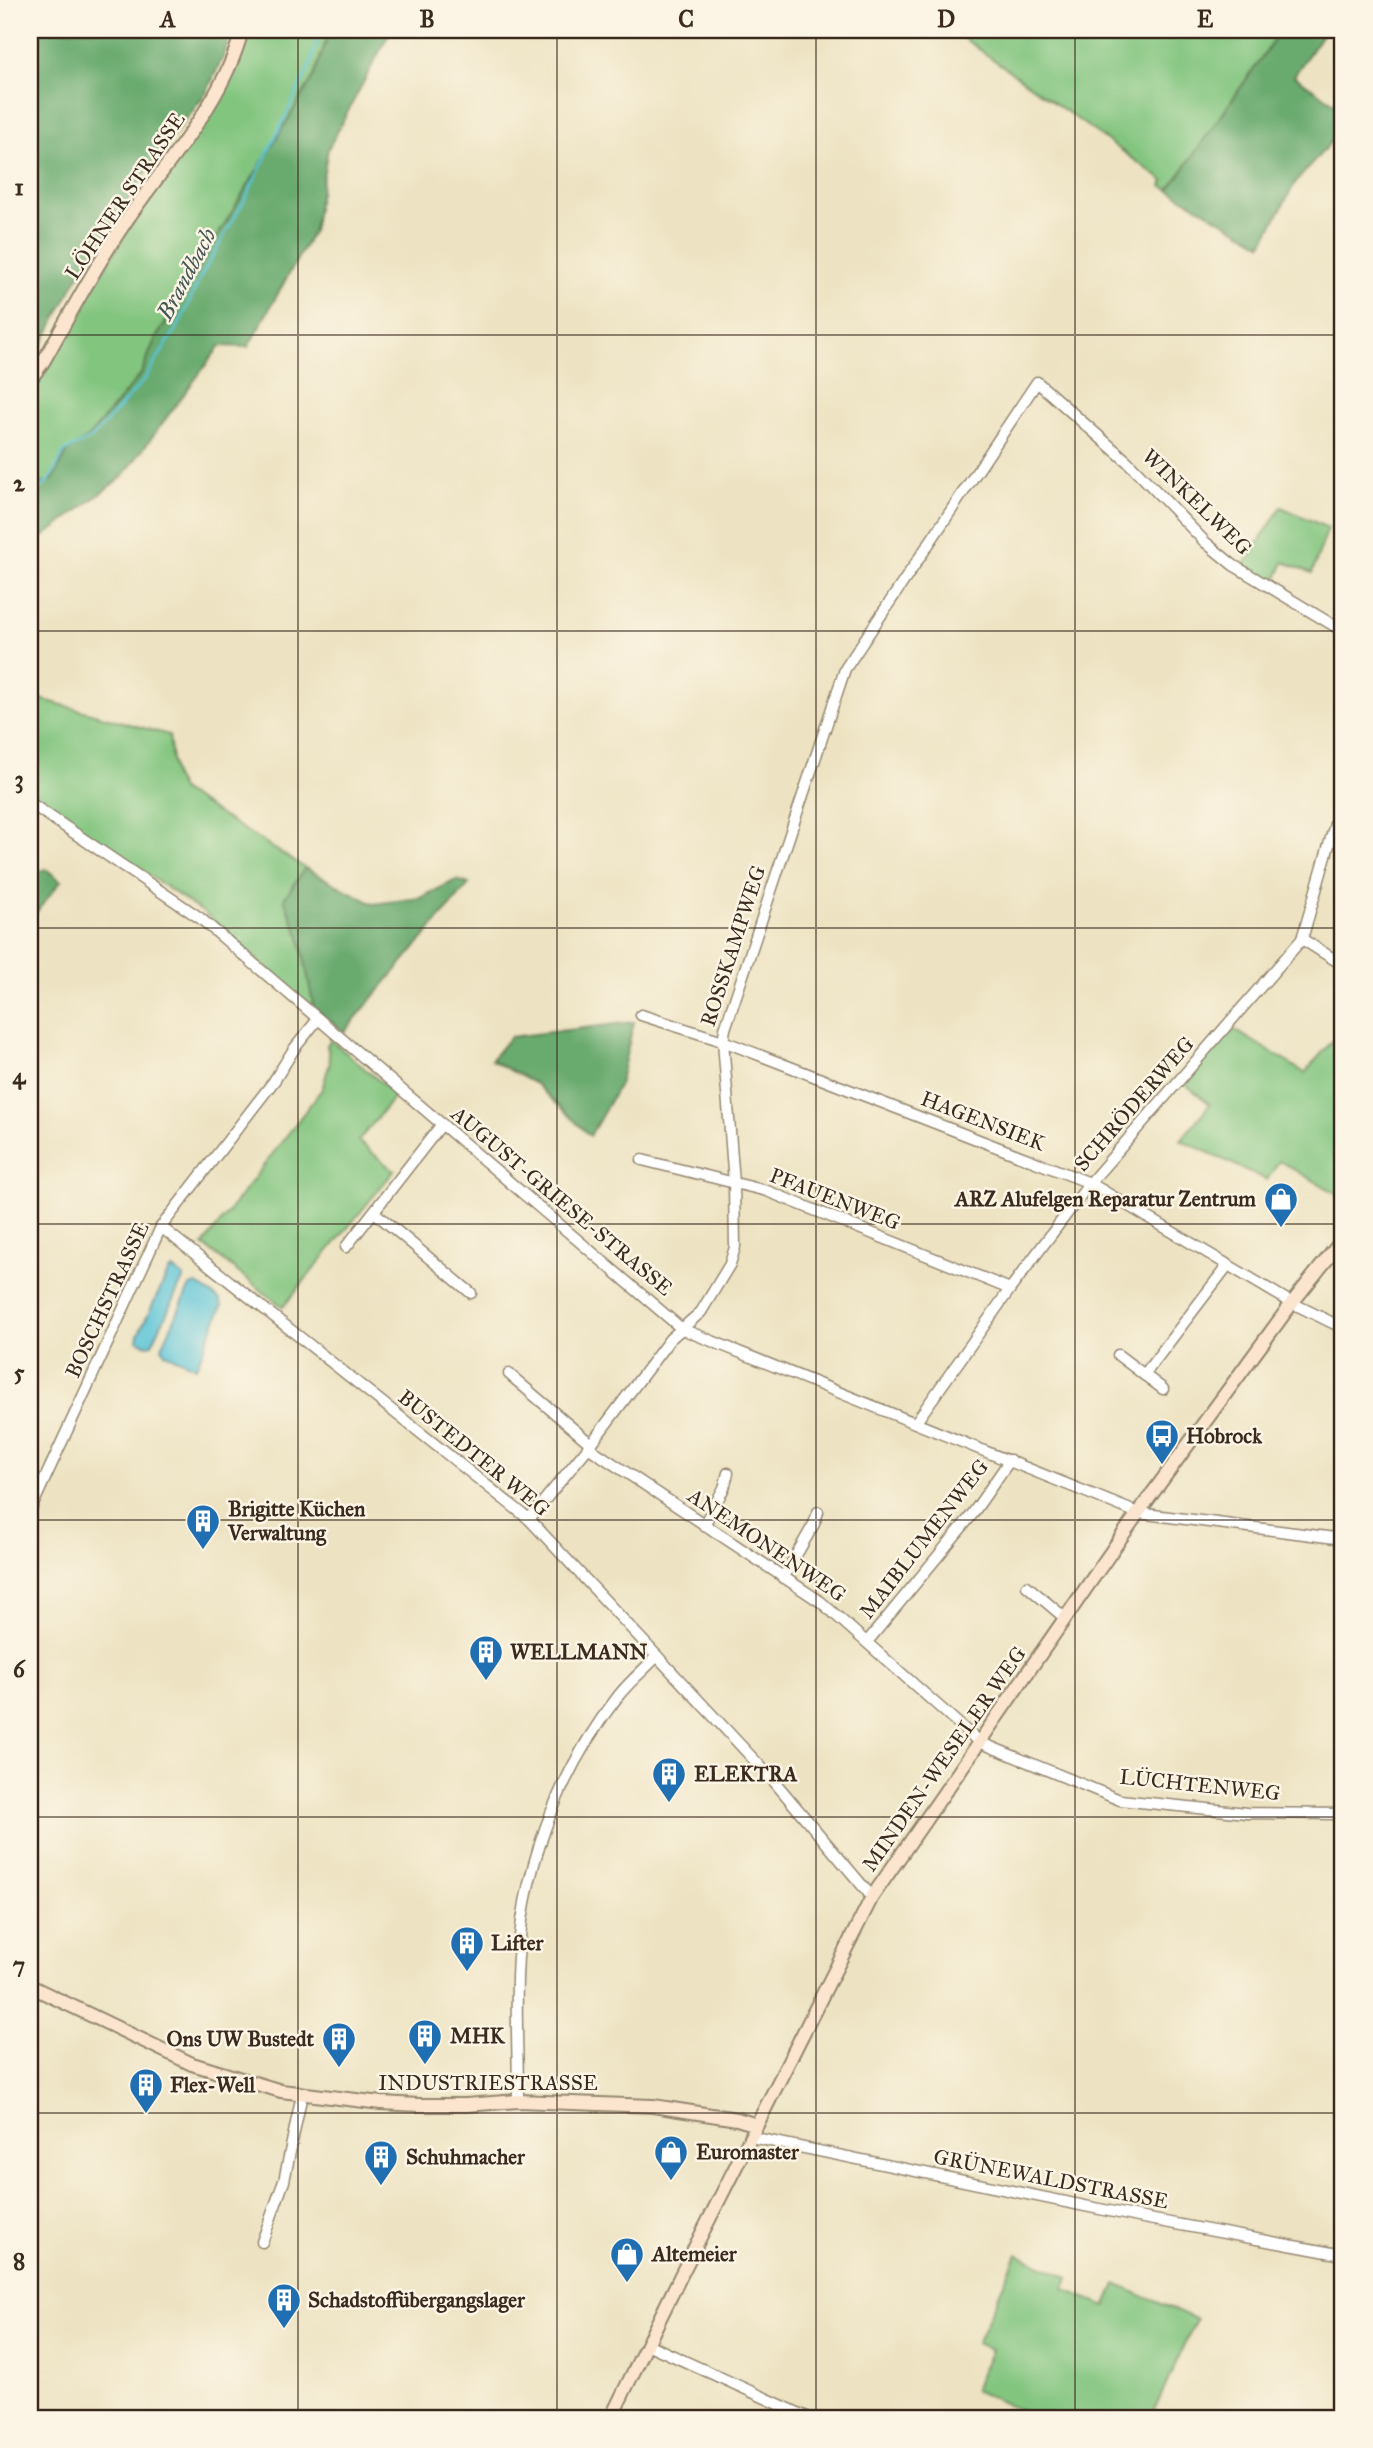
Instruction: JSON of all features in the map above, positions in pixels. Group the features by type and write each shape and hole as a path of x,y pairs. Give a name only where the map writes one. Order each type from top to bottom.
{"street":[{"name":"LÖHNER STRASSE","path":"30,380 122,227 208,107 225,78 242,30"},
{"name":"WINKELWEG","path":"1037,382 1128,462 1205,542 1233,565 1343,631"},
{"name":"ROSSKAMPWEG","path":"529,1519 589,1446 670,1339 701,1312 730,1264 735,1247 734,1183 723,1041 845,669 1037,382"},
{"name":"SCHRÖDERWEG","path":"916,1422 1010,1289 1090,1184 1302,939 1343,796"},
{"name":"AUGUST-GRIESE-STRASSE","path":"30,803 200,918 682,1329 1138,1513 1343,1539"},
{"path":"1302,939 1343,965"},
{"name":"HAGENSIEK","path":"641,1015 723,1041 1090,1184 1292,1303 1343,1328"},
{"name":"BOSCHSTRASSE","path":"30,1511 161,1227 274,1081 318,1019"},
{"path":"346,1247 442,1124"},
{"name":"PFAUENWEG","path":"642,1160 767,1191 1010,1289"},
{"path":"374,1212 471,1293"},
{"name":"BUSTEDTER WEG","path":"161,1227 529,1519 773,1780 872,1897"},
{"name":"MINDEN-WESELER WEG","path":"611,2418 872,1897 1138,1513 1292,1303 1343,1239"},
{"path":"1144,1375 1228,1265"},
{"path":"1118,1355 1163,1389"},
{"name":"ANEMONENWEG","path":"509,1374 589,1446 821,1602 979,1742"},
{"name":"MAIBLUMENWEG","path":"867,1642 971,1516 1010,1460"},
{"path":"704,1525 724,1488 728,1473"},
{"path":"783,1578 818,1512"},
{"path":"1027,1586 1065,1618"},
{"path":"519,2101 517,1976 527,1897 538,1849 553,1805 596,1728 621,1693 657,1657"},
{"name":"LÜCHTENWEG","path":"979,1742 1120,1800 1247,1813 1343,1814"},
{"name":"INDUSTRIESTRASSE","path":"30,1986 192,2064 259,2086 381,2104 466,2105 519,2101 653,2106 737,2119 754,2131"},
{"path":"262,2242 284,2181 302,2094"},
{"name":"GRÜNEWALDSTRASSE","path":"754,2131 1129,2215 1343,2255"},
{"path":"647,2344 809,2418"}],"green space":[{"path":"30,30 230,30 225,53 206,93 153,162 79,275 30,367"},
{"path":"248,30 330,30 314,76 155,340 141,374 88,438 67,452 53,480 30,487 30,390 43,373 137,216 218,104 239,62"},
{"path":"330,30 391,30 328,149 313,231 248,347 220,346 123,476 30,547 30,487 53,480 67,452 88,438 141,374 155,340 314,76"},
{"path":"952,30 1281,30 1169,190 1162,186 1164,181"},
{"path":"1281,30 1325,30 1294,76 1343,109 1343,128 1295,183 1262,244 1169,190"},
{"path":"1281,507 1328,528 1312,573 1284,562 1274,585 1244,566"},
{"path":"30,696 169,735 174,777 182,791 305,868 284,899 300,937 314,1008 207,915 30,794"},
{"path":"305,868 373,904 420,898 456,880 469,884 344,1032 314,1008 300,937 284,899"},
{"path":"46,869 61,881 30,920 30,874"},
{"path":"634,1022 619,1085 590,1136 536,1084 491,1060 510,1037"},
{"path":"1230,1027 1305,1073 1332,1041 1343,1047 1343,1197 1279,1161 1267,1180 1181,1140 1210,1104 1181,1081"},
{"path":"331,1040 396,1095 358,1141 394,1171 283,1307 203,1245 322,1089 330,1062 327,1045"},
{"path":"1017,2254 1068,2277 1064,2289 1106,2307 1116,2284 1196,2319 1151,2418 1038,2418 974,2390 991,2350 977,2343"}],"water":[{"path":"173,1269 184,1277 152,1344 147,1345 137,1340 138,1335 169,1271"},
{"path":"197,1284 220,1300 222,1306 196,1367 165,1353 162,1347 190,1286"}],"waterway":[{"name":"Brandbach","path":"30,498 51,478 64,452 92,438 144,380 180,323 200,278 245,199 310,66 320,30"}],"place":[{"name":"ARZ Alufelgen Reparatur Zentrum","path":"1281,1229"},
{"name":"Hobrock","path":"1162,1466"},
{"name":"Brigitte Küchen Verwaltung","path":"203,1551"},
{"name":"WELLMANN","path":"486,1682"},
{"name":"ELEKTRA","path":"669,1804"},
{"name":"Lifter","path":"467,1973"},
{"name":"MHK","path":"425,2066"},
{"name":"Ons UW Bustedt","path":"339,2069"},
{"name":"Flex-Well","path":"146,2115"},
{"name":"Euromaster","path":"671,2182"},
{"name":"Schuhmacher","path":"381,2187"},
{"name":"Altemeier","path":"627,2284"},
{"name":"Schadstoffübergangslager","path":"284,2330"}]}
